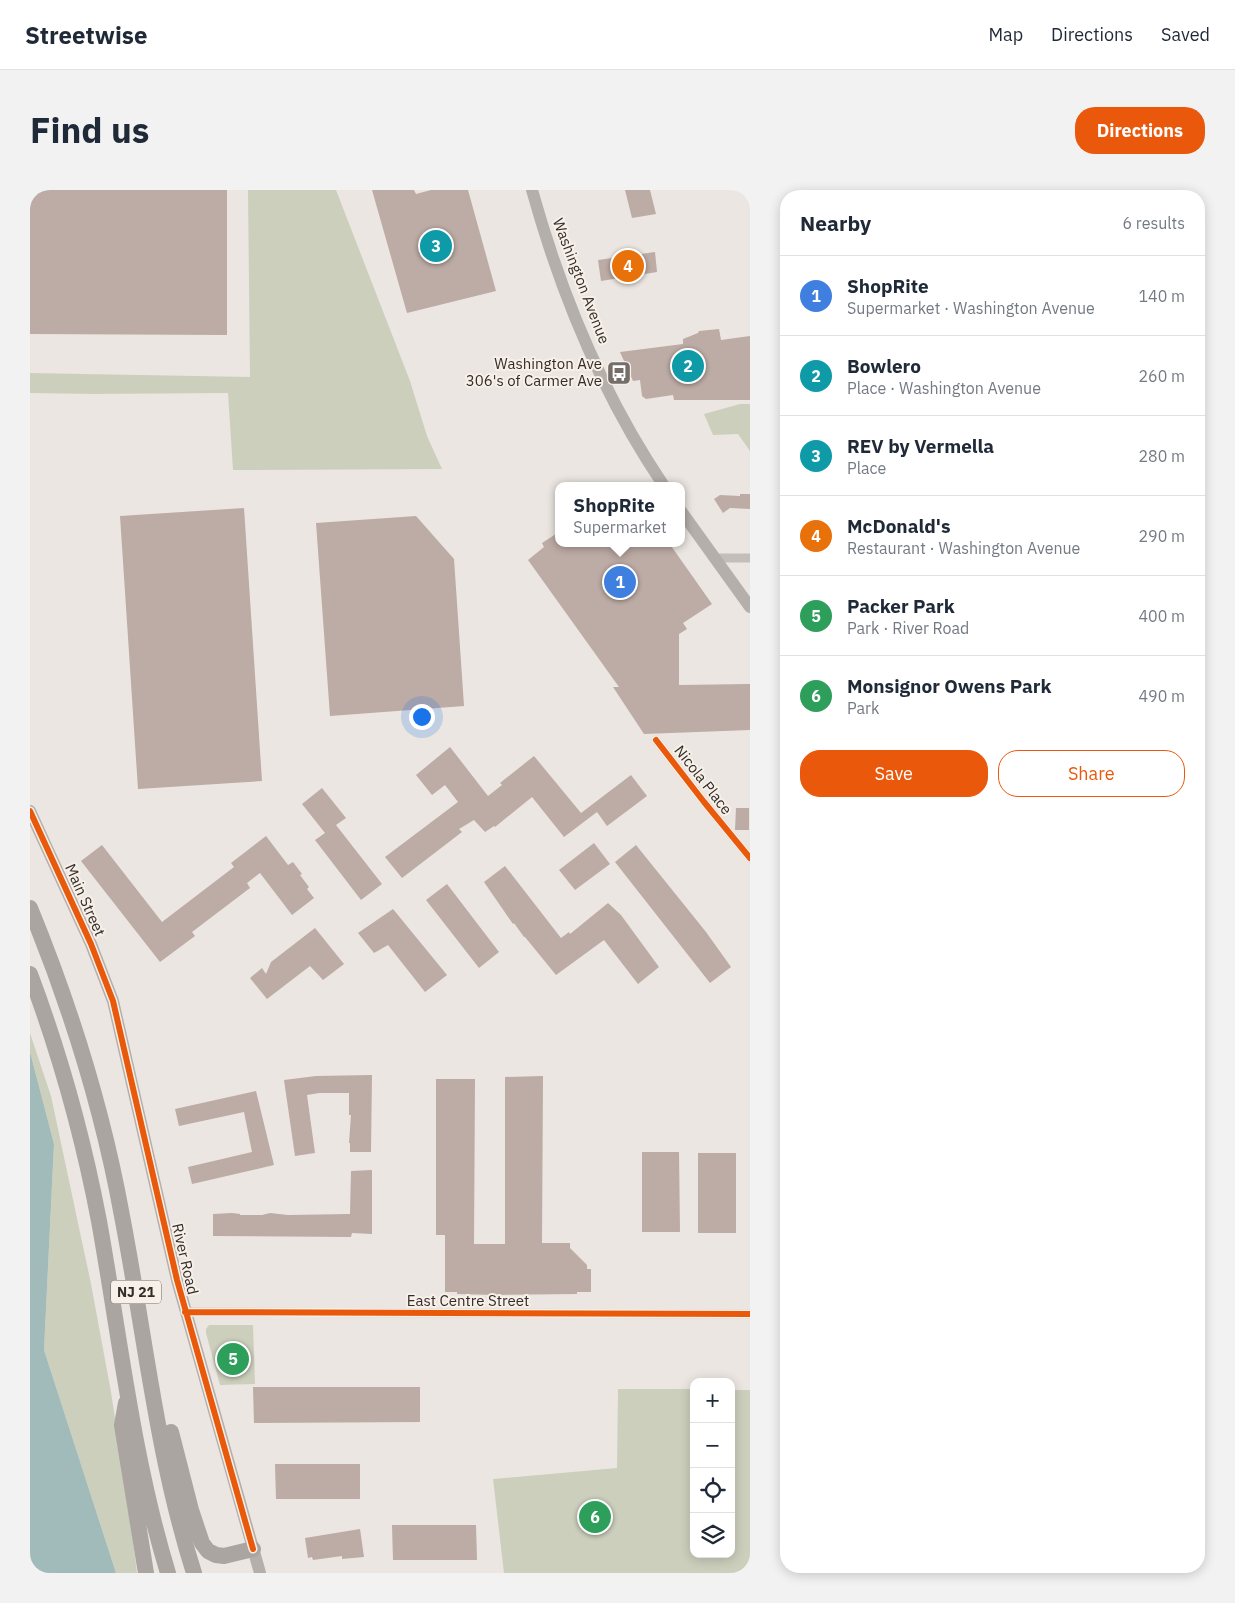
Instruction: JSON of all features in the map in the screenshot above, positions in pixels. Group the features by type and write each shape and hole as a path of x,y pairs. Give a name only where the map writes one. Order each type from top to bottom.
{"highway":[{"name":"NJ 21","path":"30,908 56,975 83,1054 108,1151 130,1256 167,1469 194,1573"},
{"name":"NJ 21","path":"30,974 59,1061 81,1141 98,1220 145,1482 168,1573"},
{"path":"130,1256 176,1453 202,1543 208,1551 224,1556 253,1549"},
{"path":"128,1394 122,1425 146,1573"}],"street":[{"name":"Washington Avenue","path":"532,190 554,261 584,337 617,407 636,442 661,482"},
{"path":"685,517 750,607"},
{"path":"714,558 750,558"},
{"name":"Nicola Place","path":"656,740 750,858"},
{"name":"Main Street","path":"30,811 91,944 113,1002"},
{"path":"738,843 750,843"},
{"name":"River Road","path":"113,1002 185,1312 260,1573"},
{"name":"East Centre Street","path":"185,1312 750,1314"}],"green space":[{"path":"248,190 336,190 410,381 427,436 442,469 233,470 228,393 30,393 30,373 250,377"},
{"path":"740,404 750,404 750,451 738,434 713,435 704,414"},
{"path":"30,1033 51,1096 91,1284 111,1392 137,1573 116,1573 44,1350 54,1144 30,1052"},
{"path":"209,1325 253,1325 255,1384 220,1385 206,1333"},
{"path":"618,1389 690,1389 690,1558 735,1558 735,1390 750,1390 750,1573 504,1573 493,1479 617,1468"}],"water":[{"path":"30,1052 54,1144 44,1350 116,1573 30,1573"}],"building":[{"path":"30,190 227,190 227,335 30,334"},
{"path":"372,190 414,190 416,194 431,190 468,190 496,291 407,313"},
{"path":"625,190 650,190 656,214 632,218"},
{"path":"655,252 657,272 601,281 598,260"},
{"path":"719,329 721,340 750,336 750,400 674,400 673,395 646,399 642,396 640,380 633,381 620,352 683,344 683,339 699,331"},
{"path":"740,494 750,494 750,509 730,508 723,513 714,499 720,495 740,496"},
{"path":"244,508 262,781 138,789 120,516"},
{"path":"416,516 454,559 464,706 330,716 316,523"},
{"path":"555,535 555,547 672,547 712,604 683,623 687,629 679,634 679,685 750,684 750,730 644,734 613,687 619,687 528,560 544,547 542,543"},
{"path":"450,747 488,796 502,785 500,783 534,756 581,813 631,775 647,796 607,826 597,812 564,837 532,797 495,827 485,832 474,820 459,829 462,832 402,878 385,857 458,802 445,785 432,795 416,775"},
{"path":"322,788 346,818 336,825 382,884 361,900 315,840 325,833 302,804"},
{"path":"736,808 749,808 749,830 735,830"},
{"path":"266,836 288,865 293,862 302,874 300,875 309,887 307,889 314,898 292,915 260,873 247,883 250,888 192,932 195,936 160,962 81,861 102,845 162,922 234,867 231,863"},
{"path":"594,843 610,864 575,890 559,870"},
{"path":"636,845 706,932 731,967 710,983 615,862"},
{"path":"505,866 561,938 569,932 570,934 608,903 621,915 659,967 638,984 604,940 556,975 513,924 484,882"},
{"path":"447,884 499,952 479,968 426,900"},
{"path":"393,909 447,975 425,992 388,945 374,953 358,933"},
{"path":"315,928 344,964 323,980 310,966 267,999 250,978 262,968 266,974 271,962"},
{"path":"372,1075 371,1152 350,1152 351,1115 349,1115 349,1093 319,1093 307,1095 315,1153 295,1156 284,1080 316,1076"},
{"path":"543,1076 542,1243 570,1243 570,1248 587,1265 587,1269 591,1269 591,1292 577,1292 577,1294 495,1295 445,1292 445,1235 436,1235 436,1079 475,1079 474,1244 505,1244 505,1077"},
{"path":"256,1091 274,1165 192,1184 188,1167 252,1152 244,1112 179,1126 175,1109"},
{"path":"642,1152 679,1152 680,1232 642,1232"},
{"path":"698,1153 736,1153 736,1233 698,1233"},
{"path":"372,1170 372,1234 352,1233 351,1237 213,1236 213,1214 350,1214 351,1171"},
{"path":"253,1387 420,1387 420,1422 254,1423"},
{"path":"275,1464 360,1464 360,1499 276,1499"},
{"path":"392,1525 476,1525 477,1560 393,1560"},
{"path":"360,1529 364,1557 342,1559 342,1556 313,1560 312,1557 308,1558 305,1538"}],"cycle path":[{"path":"656,740 750,858"},
{"path":"30,811 91,944 113,1001 177,1280 253,1549"},
{"path":"185,1312 750,1314"}],"place":[{"name":"REV by Vermella","path":"436,246"},
{"name":"McDonald's","path":"628,266"},
{"name":"Bowlero","path":"688,366"},
{"name":"Washington Ave 306's of Carmer Ave","path":"619,373"},
{"name":"ShopRite","path":"620,582"},
{"name":"Packer Park","path":"233,1359"},
{"name":"Monsignor Owens Park","path":"595,1517"}]}
